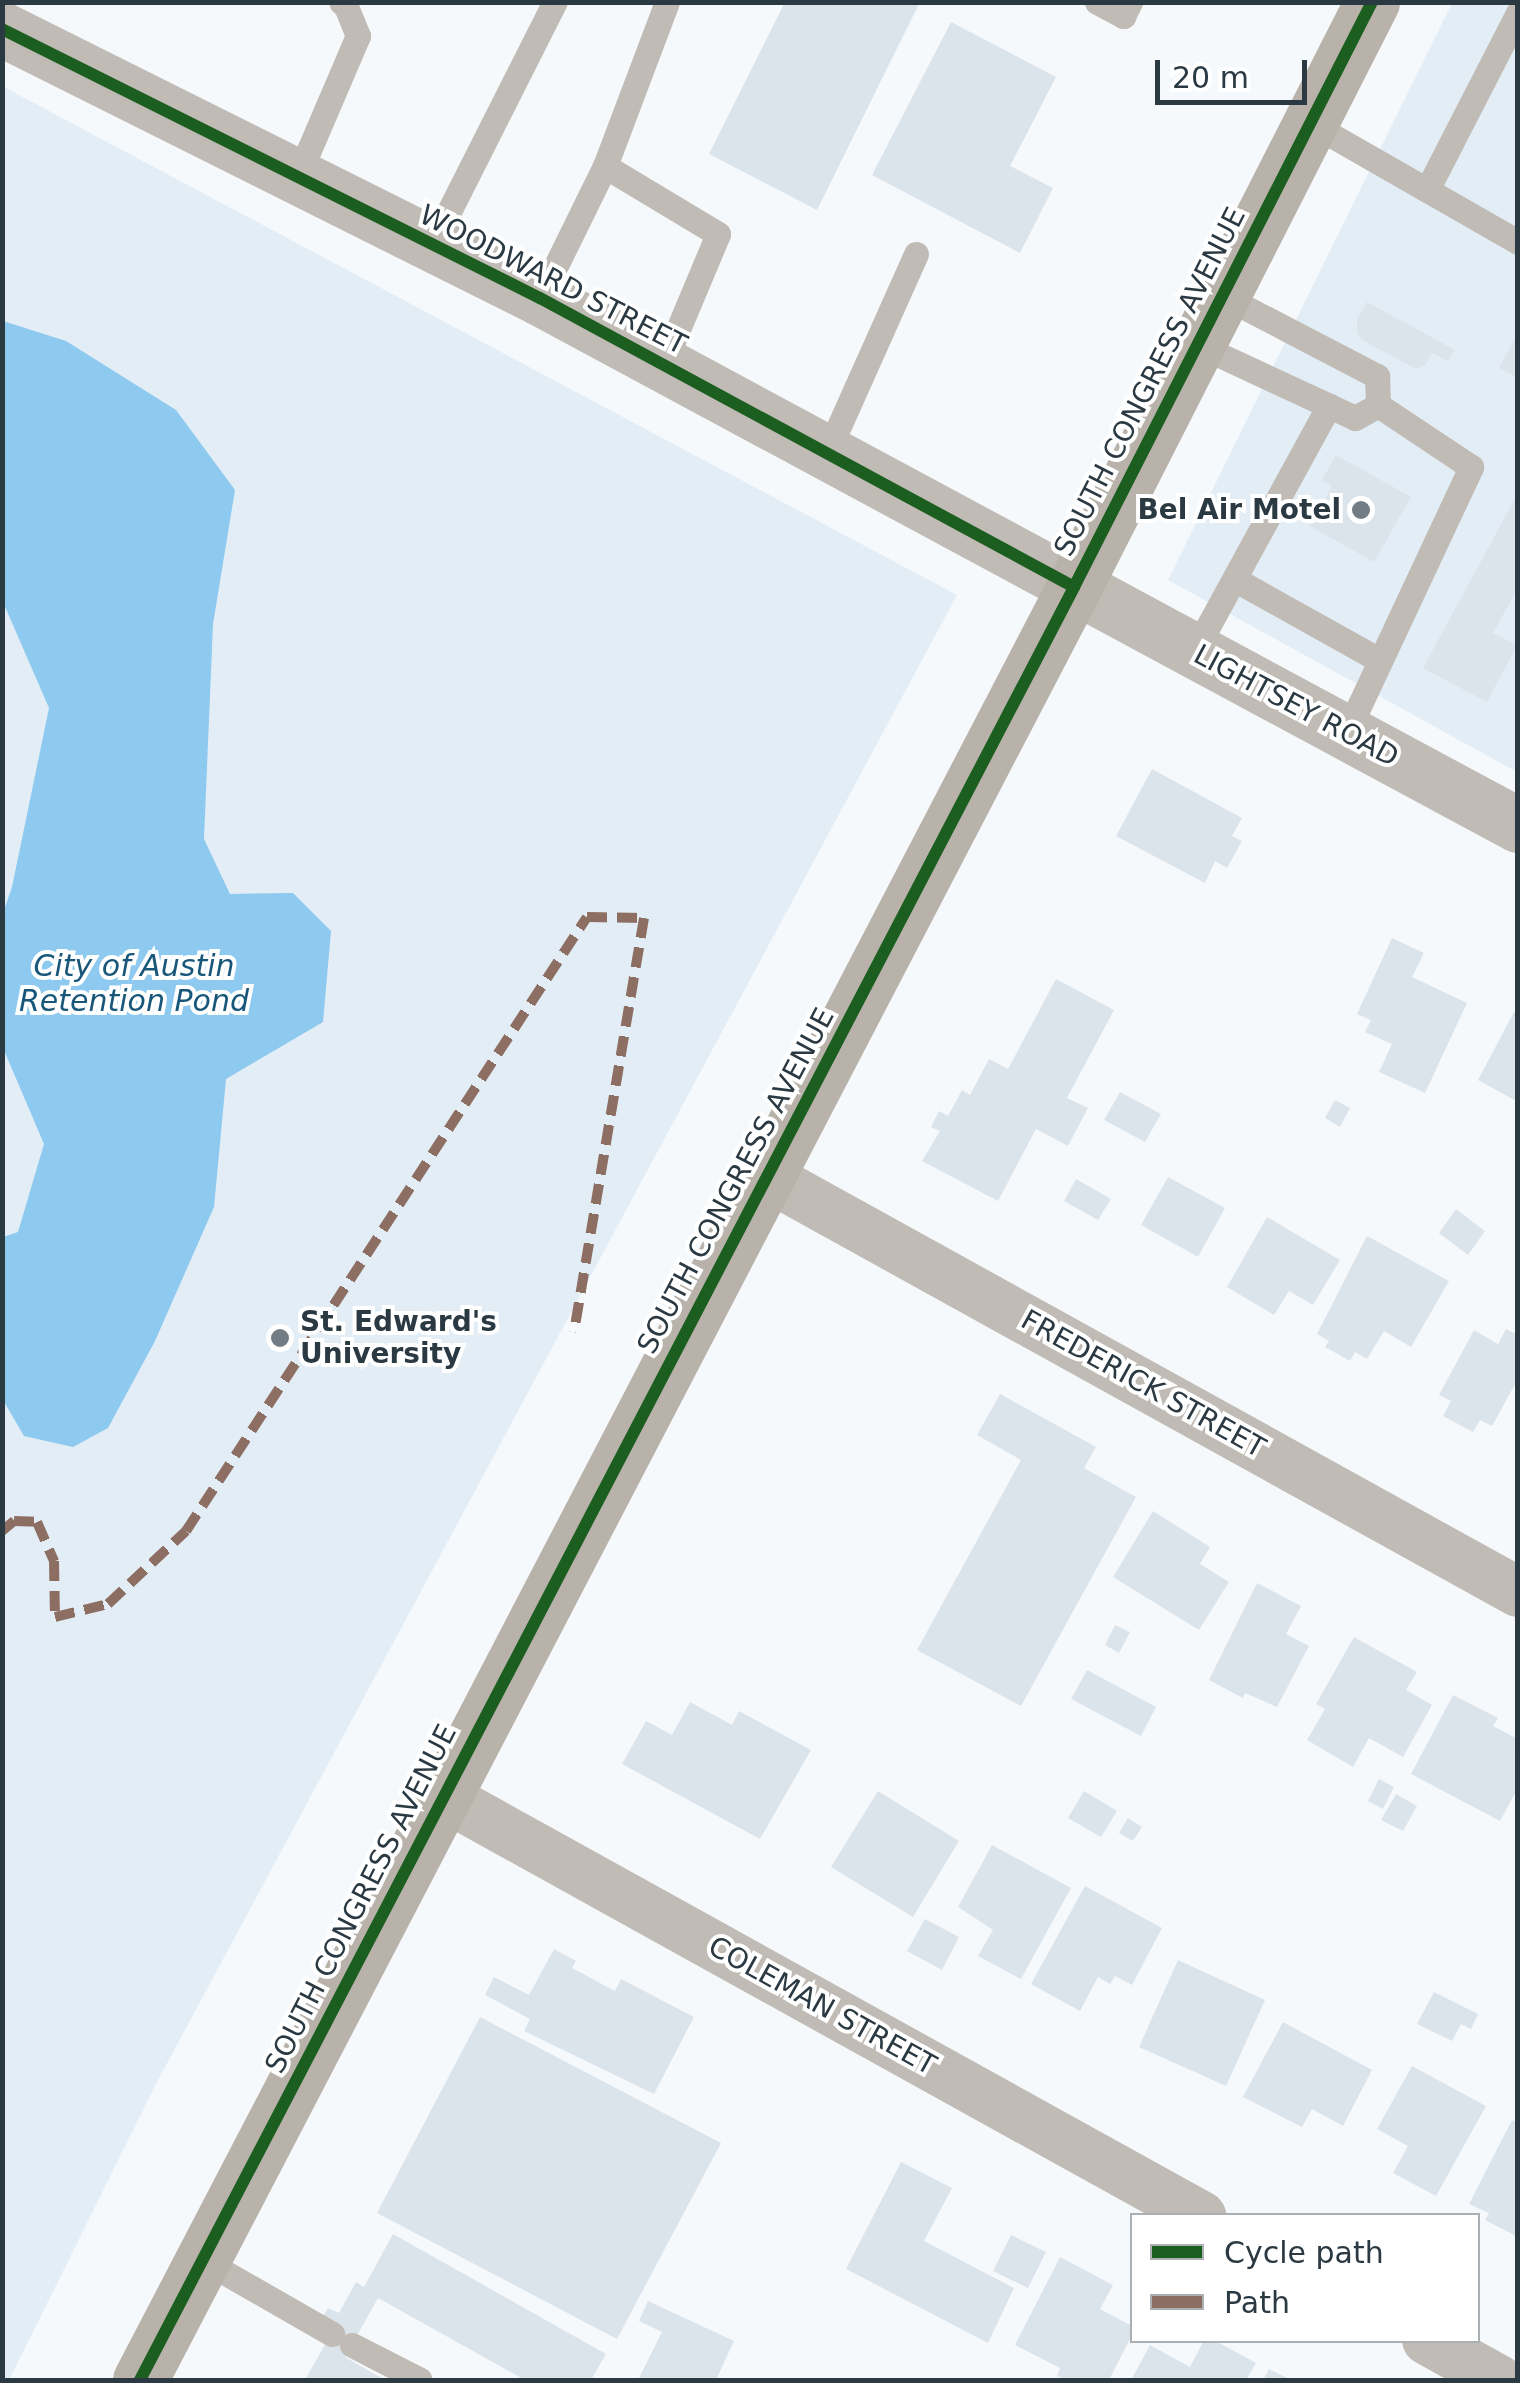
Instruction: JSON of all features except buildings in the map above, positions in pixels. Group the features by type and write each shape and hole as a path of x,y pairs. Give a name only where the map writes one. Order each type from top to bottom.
{"main road":[{"name":"SOUTH CONGRESS AVENUE","path":"140,2380 1074,587 1372,2"}],"street":[{"name":"WOODWARD STREET","path":"2,29 540,298 1074,587"},
{"name":"LIGHTSEY ROAD","path":"1074,587 1518,826"},
{"name":"FREDERICK STREET","path":"768,1177 1518,1592"},
{"name":"COLEMAN STREET","path":"442,1796 1196,2213"},
{"path":"1432,2343 1499,2380"}],"lane":[{"path":"297,178 358,36 341,2"},
{"path":"432,245 555,2"},
{"path":"540,298 605,166 667,2"},
{"path":"1097,2 1123,16 1130,2"},
{"path":"1427,190 1518,13"},
{"path":"1310,124 1518,242"},
{"path":"605,166 718,234 664,365"},
{"path":"826,453 916,254"},
{"path":"1222,296 1378,376 1378,404"},
{"path":"1198,345 1354,418 1378,404"},
{"path":"1346,734 1471,467 1378,404"},
{"path":"1194,652 1329,405"},
{"path":"1236,580 1380,660"},
{"path":"202,2260 420,2380"}],"shaded area":[{"path":"1452,3 1517,3 1517,772 1168,580"},
{"name":"St. Edward's University","path":"2,86 957,595 157,2082 9,2380 2,2380"}],"water":[{"name":"City of Austin Retention Pond","path":"3,321 66,341 176,410 235,490 213,624 204,839 230,894 293,893 331,931 323,1022 226,1079 214,1207 155,1341 108,1428 73,1447 24,1436 3,1400 3,1237 18,1232 44,1144 3,1048 3,913 12,887 49,708 3,602"}],"marked path":[{"path":"2,1531 14,1521 37,1522 54,1561 55,1617 108,1604 186,1531 587,917 644,918 574,1332"}],"cycle path":[{"path":"140,2380 1074,587 1372,2"},
{"path":"2,29 540,298 1074,587"}],"place":[{"name":"Bel Air Motel","path":"1361,510"},
{"name":"St. Edward's University","path":"280,1338"}]}
